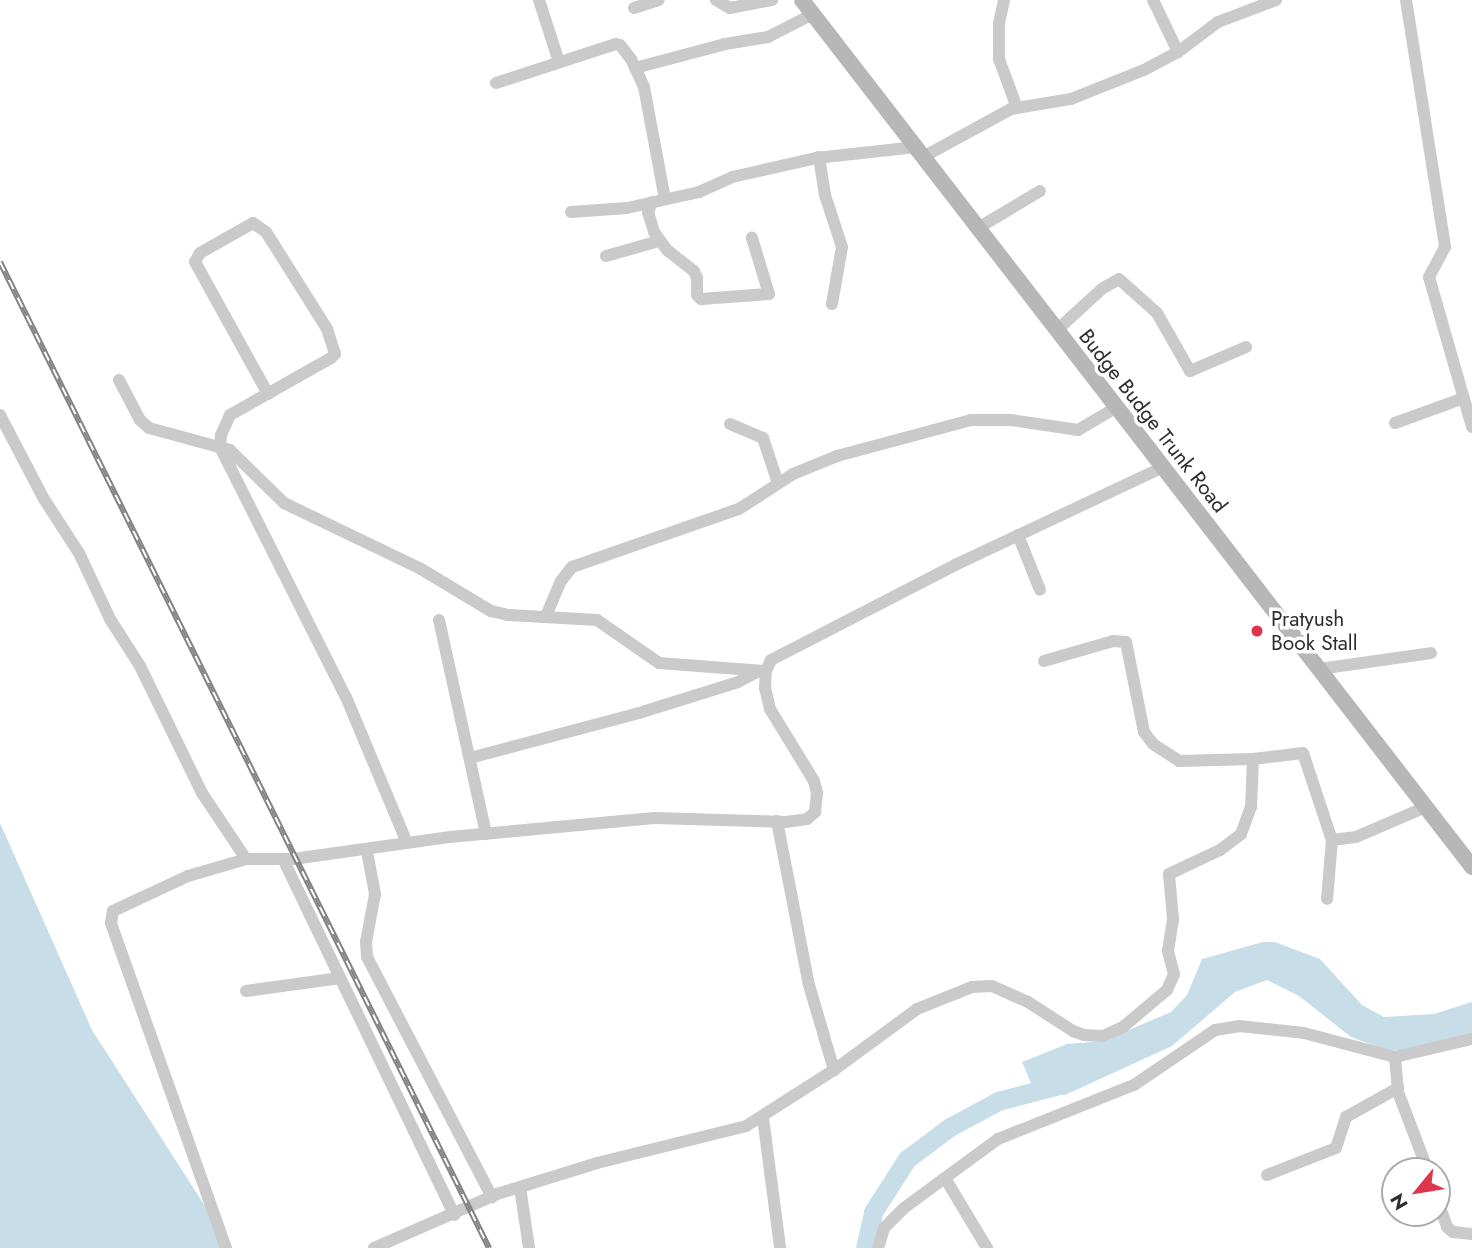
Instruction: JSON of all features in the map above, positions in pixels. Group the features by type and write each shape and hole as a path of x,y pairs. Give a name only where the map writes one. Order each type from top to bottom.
{"main road":[{"name":"Budge Budge Trunk Road","path":"802,0 1472,867"}],"street":[{"path":"539,0 559,62"},
{"path":"634,8 659,0"},
{"path":"716,0 730,8 772,0"},
{"path":"1003,0 999,23 999,59 1017,108"},
{"path":"1153,0 1178,52"},
{"path":"571,212 627,208 699,192 732,177 819,157 919,152 1017,108 1071,99 1144,70 1178,52 1218,22 1276,0"},
{"path":"1406,0 1445,247 1429,277 1472,427"},
{"path":"635,68 725,44 768,37 813,14"},
{"path":"496,83 616,44 624,49 644,87 658,200 650,222 659,240 694,271 698,278 697,295 705,300 753,297 771,292 752,238"},
{"path":"819,157 822,183 842,247 832,304"},
{"path":"978,228 1040,191"},
{"path":"268,394 196,267 201,253 253,223 266,232 327,329 335,349 331,358 268,394 230,415 221,435 220,447 346,697 407,844"},
{"path":"606,256 659,240"},
{"path":"1057,330 1103,288 1119,279 1142,296 1157,313 1189,370 1246,347"},
{"path":"119,380 140,420 149,428 220,447 240,457 284,503 421,569 491,611 508,615 597,620 659,663 763,671"},
{"path":"1395,423 1464,398"},
{"path":"546,616 561,581 572,567 739,509 778,483 837,456 971,420 1011,420 1078,430 1117,407"},
{"path":"0,415 44,499 79,553 110,619 139,666 202,793 246,859"},
{"path":"730,424 763,438 778,483"},
{"path":"470,758 639,713 738,682 763,671 771,660 778,656 1018,535 1163,467"},
{"path":"1018,535 1040,590"},
{"path":"439,620 486,834"},
{"path":"1044,661 1121,639 1129,646 1144,732 1153,744 1179,761 1253,759 1303,752 1332,840 1327,899"},
{"path":"1319,669 1431,653"},
{"path":"226,1248 110,918 121,906 153,890 246,859 283,859 367,851 486,834 654,818 798,821 811,817 817,804 814,781 773,718 763,671"},
{"path":"374,1248 401,1243 492,1197 520,1187 610,1159 746,1126 834,1070 918,1009 983,985 1028,1002 1073,1031 1084,1035 1103,1036 1123,1027 1167,990 1174,974 1168,951 1173,919 1169,874 1231,844 1241,834 1251,807 1253,759"},
{"path":"1332,840 1356,837 1426,807"},
{"path":"777,821 806,972 834,1070"},
{"path":"367,851 375,894 366,942 367,957 492,1197"},
{"path":"283,859 454,1215"},
{"path":"246,991 340,978"},
{"path":"878,1248 880,1238 890,1221 998,1139 1134,1085 1215,1030 1224,1028 1304,1033 1359,1050 1395,1057 1472,1039"},
{"path":"1395,1057 1398,1088 1423,1157"},
{"path":"1267,1175 1336,1147 1346,1117 1398,1088"},
{"path":"762,1118 780,1248"},
{"path":"945,1178 987,1248"},
{"path":"520,1187 529,1248"},
{"path":"1447,1227 1453,1232 1472,1234"}],"water":[{"path":"0,823 92,1030 232,1248 0,1248"},
{"path":"1263,942 1275,942 1320,959 1362,1005 1384,1017 1434,1014 1472,1002 1472,1038 1421,1052 1386,1050 1351,1037 1299,996 1267,980 1235,992 1172,1046 1065,1095 1041,1091 1031,1083 1022,1062 1067,1044 1103,1041 1171,1012 1187,995 1202,959"}],"waterway":[{"path":"865,1248 873,1212 907,1159 950,1127 998,1101 1063,1084"}],"railway":[{"path":"0,262 489,1248"}],"place":[{"name":"Pratyush Book Stall","path":"1257,631"}]}
